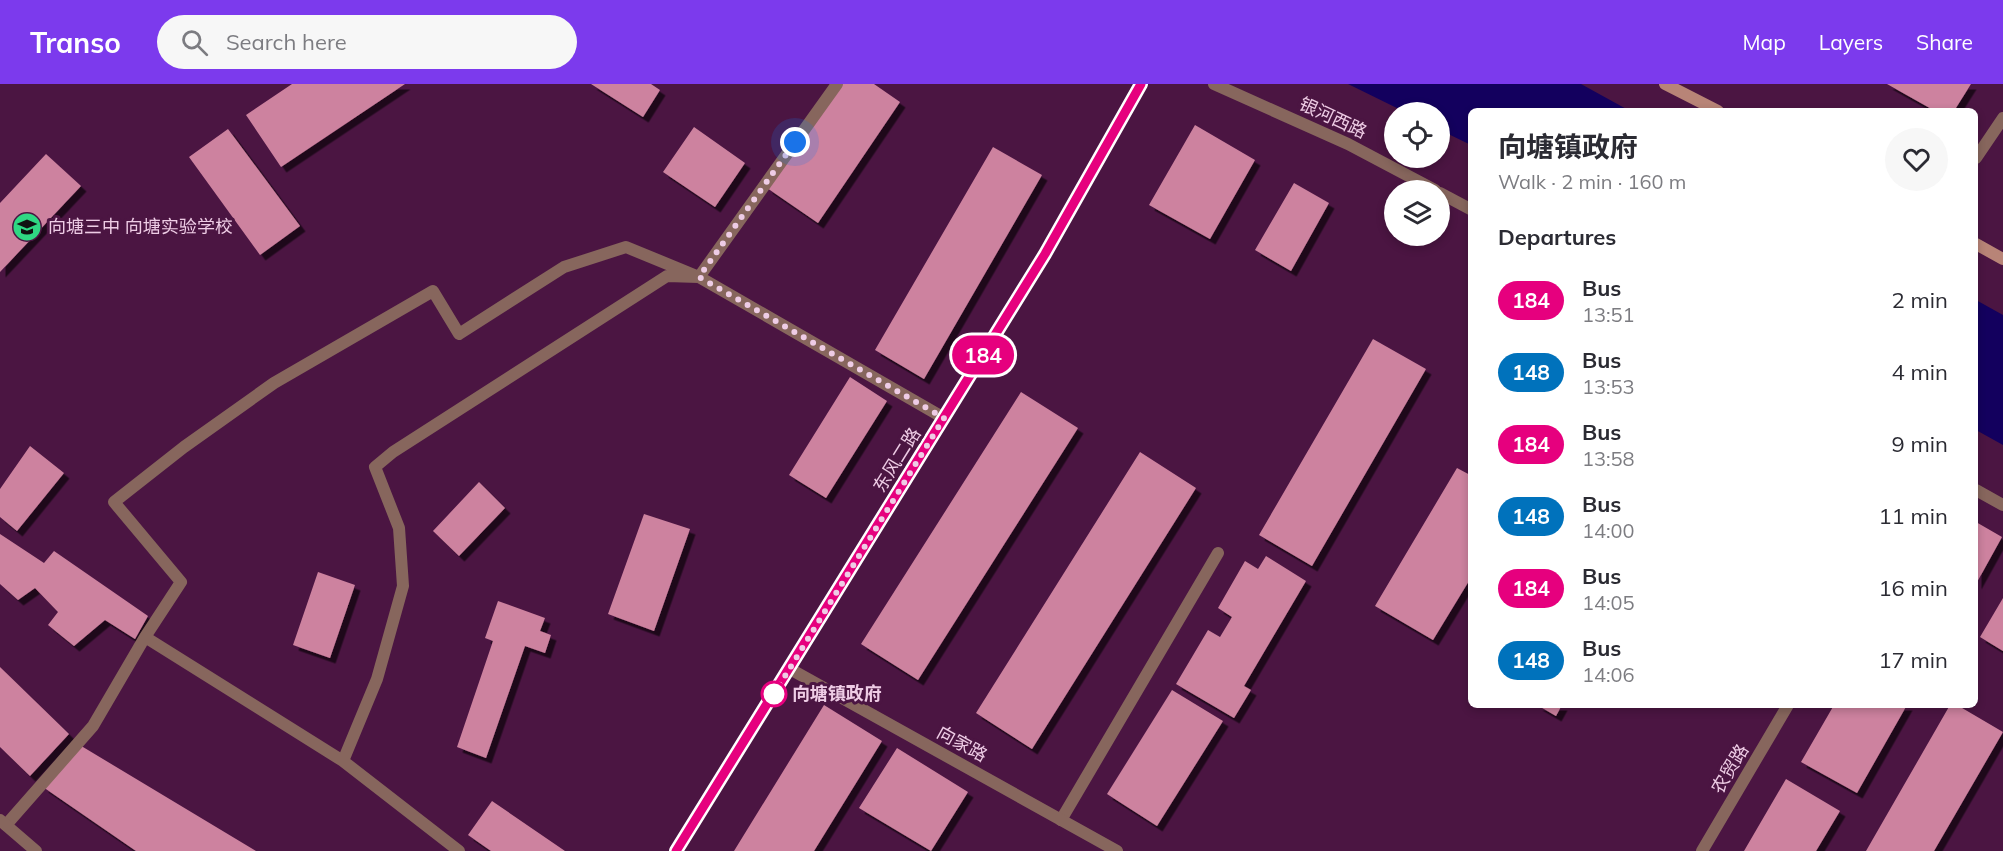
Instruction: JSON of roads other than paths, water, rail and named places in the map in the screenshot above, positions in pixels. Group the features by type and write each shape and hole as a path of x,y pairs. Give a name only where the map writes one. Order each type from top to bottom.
{"main road":[{"path":"1665,84 1712,108"},
{"path":"1978,245 2003,259"}],"street":[{"path":"699,277 837,84"},
{"name":"东风二路","path":"676,851 1045,254 1141,84"},
{"name":"银河西路","path":"1214,84 1348,144 1416,180"},
{"path":"1978,155 2003,118"},
{"path":"1450,199 1468,208"},
{"path":"36,851 3,823 93,726 180,582 114,502 184,447 274,383 433,291 459,334 564,267 626,247 699,277 944,418"},
{"path":"343,761 377,679 403,586 399,528 375,467 393,452 667,276 699,277"},
{"path":"1978,491 2003,505"},
{"path":"1061,820 1218,553"},
{"path":"145,637 343,761 459,851"},
{"name":"向家路","path":"790,669 1117,851"},
{"name":"农贸路","path":"1702,851 1786,708"}],"place":[{"name":"向塘三中 向塘实验学校","path":"27,227"},
{"name":"向塘镇政府","path":"774,694"}]}
